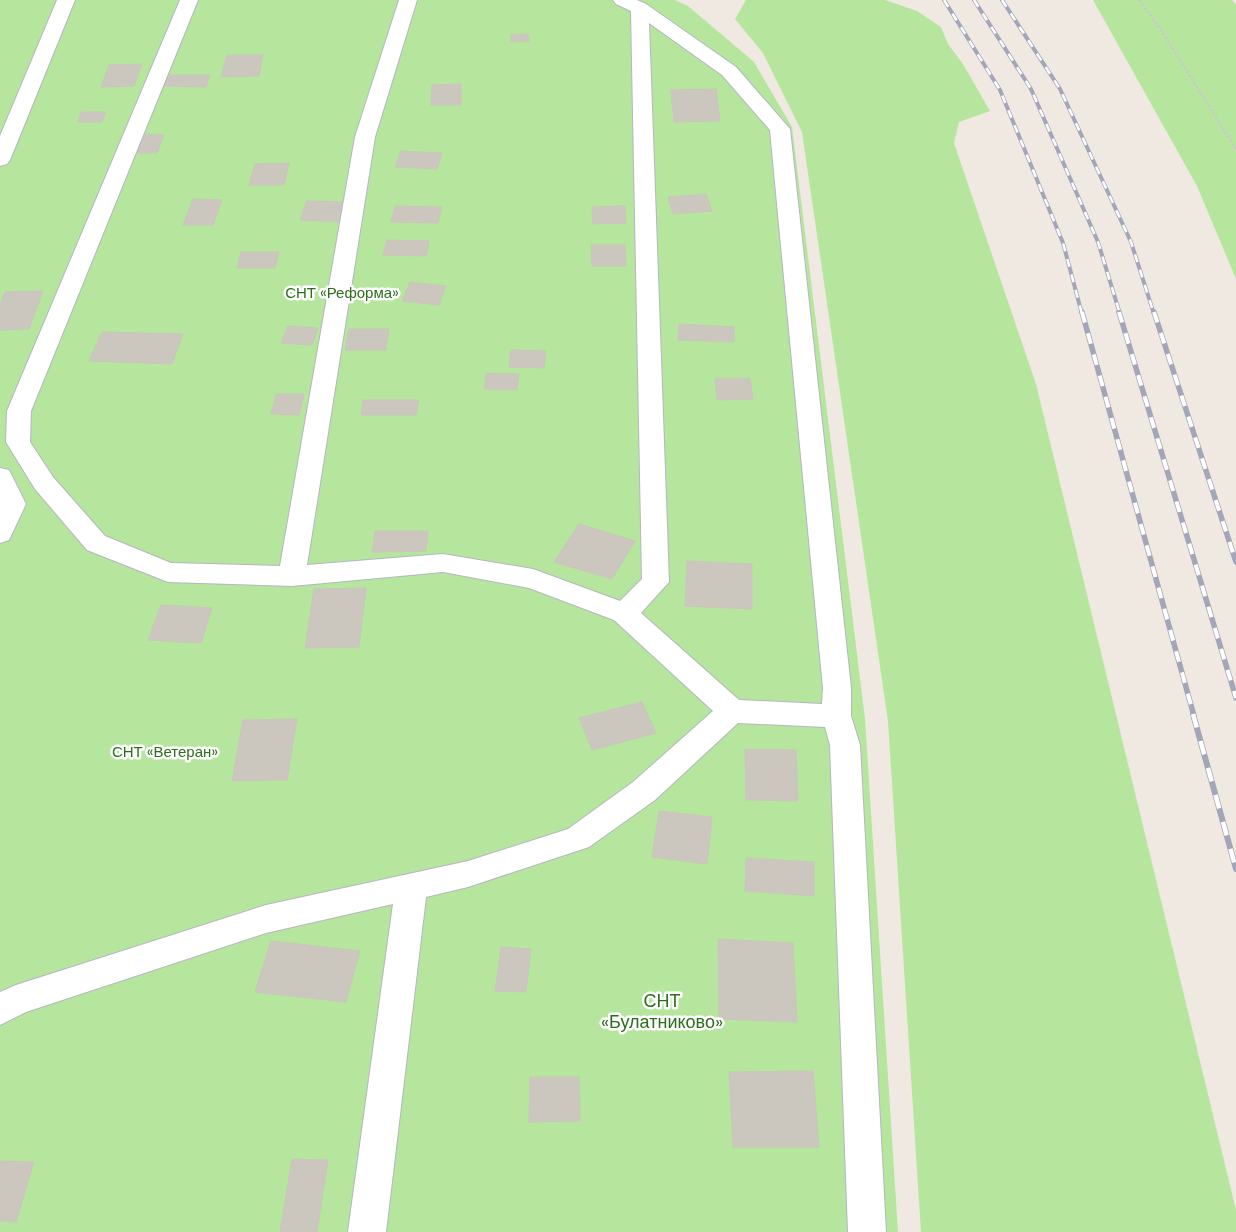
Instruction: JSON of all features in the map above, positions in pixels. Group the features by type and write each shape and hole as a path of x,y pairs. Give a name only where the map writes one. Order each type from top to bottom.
{"street":[{"path":"0,160 66,0"},
{"path":"189,0 19,411 18,442 44,484 96,543 168,572 292,576 443,563 533,580 624,613 732,711 836,716"},
{"path":"292,576 365,137 408,0"},
{"path":"624,613 656,582 631,4"},
{"path":"631,4 729,71 780,130 837,688 836,716 845,745 867,1232"},
{"path":"0,476 13,504 0,534"},
{"path":"0,1010 16,1000 266,919 468,874 578,838 644,791 732,711"},
{"path":"367,1232 411,887"}],"path":[{"path":"1139,0 1161,30 1236,149"}],"green space":[{"path":"0,0 675,0 688,6 754,62 792,127 865,719 898,1232 0,1232"},
{"path":"746,0 885,0 917,11 941,27 948,44 963,64 990,111 959,122 954,143 1036,384 1236,1210 1236,1232 921,1232 888,721 802,132 763,53 735,19"},
{"path":"1093,0 1232,0 1236,4 1236,279 1197,186"}],"building":[{"path":"528,34 529,41 511,42 511,35"},
{"path":"227,55 263,55 259,76 221,77"},
{"path":"142,64 134,86 101,87 109,65"},
{"path":"168,75 210,75 206,87 163,86"},
{"path":"461,84 461,105 431,105 432,85"},
{"path":"716,89 720,121 674,122 671,90"},
{"path":"81,112 106,112 102,122 78,122"},
{"path":"138,134 164,135 157,153 130,153"},
{"path":"401,151 442,153 437,169 395,167"},
{"path":"289,163 284,185 249,185 255,164"},
{"path":"706,194 712,211 673,214 668,197"},
{"path":"193,199 222,200 213,225 183,225"},
{"path":"307,201 345,202 338,222 300,220"},
{"path":"395,206 442,207 438,223 391,222"},
{"path":"625,206 626,223 593,224 592,207"},
{"path":"387,240 429,241 426,256 383,255"},
{"path":"591,245 625,245 626,266 592,266"},
{"path":"241,252 279,252 275,268 237,268"},
{"path":"410,282 446,286 439,305 402,301"},
{"path":"43,291 29,329 0,330 0,304 5,292"},
{"path":"679,324 734,327 734,342 678,340"},
{"path":"288,326 318,328 312,345 281,343"},
{"path":"349,329 389,329 386,350 345,350"},
{"path":"102,332 183,334 172,364 89,361"},
{"path":"511,350 546,351 544,368 509,367"},
{"path":"486,373 519,374 517,390 484,389"},
{"path":"750,378 753,399 717,400 715,379"},
{"path":"276,394 304,394 299,415 271,414"},
{"path":"363,400 419,400 416,415 361,415"},
{"path":"579,524 635,541 612,579 554,562"},
{"path":"375,531 428,531 426,551 372,552"},
{"path":"687,561 752,564 752,609 685,606"},
{"path":"366,588 359,647 305,648 314,589"},
{"path":"161,605 212,608 201,643 148,640"},
{"path":"642,702 656,733 592,750 579,718"},
{"path":"297,719 287,780 232,781 243,720"},
{"path":"745,749 796,750 798,801 746,800"},
{"path":"659,811 712,817 707,864 652,857"},
{"path":"746,858 814,862 814,896 745,891"},
{"path":"718,939 793,943 797,1022 719,1019"},
{"path":"271,941 360,951 346,1002 255,992"},
{"path":"501,947 531,949 526,992 495,991"},
{"path":"813,1071 819,1147 733,1147 729,1072"},
{"path":"530,1077 579,1077 580,1121 529,1122"},
{"path":"292,1159 328,1160 317,1232 280,1232"},
{"path":"0,1161 34,1162 16,1222 0,1221"}],"railway":[{"path":"944,0 1000,90 1063,243 1082,314"},
{"path":"974,0 1031,89 1098,242 1120,314"},
{"path":"1002,0 1060,89 1131,242 1154,314"},
{"path":"1082,312 1194,716"},
{"path":"1119,312 1236,698"},
{"path":"1154,312 1236,562"},
{"path":"1193,714 1236,869"}],"park label":[{"name":"СНТ «Реформа»","path":"342,293"},
{"name":"СНТ «Ветеран»","path":"165,752"},
{"name":"СНТ «Булатниково»","path":"662,1011"}]}
